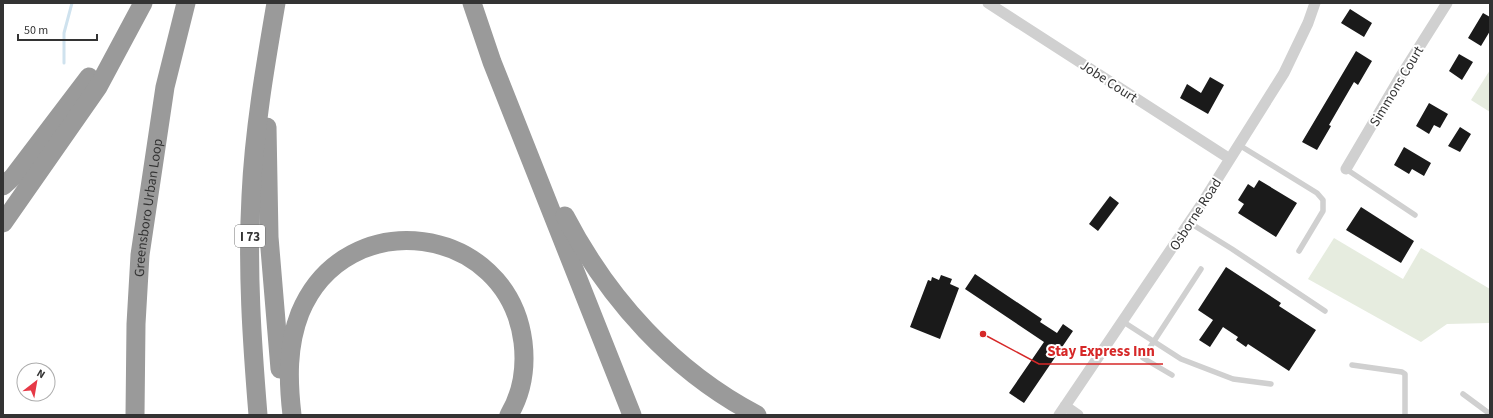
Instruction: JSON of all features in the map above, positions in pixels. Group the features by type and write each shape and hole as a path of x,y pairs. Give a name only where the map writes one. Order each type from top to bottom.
{"highway":[{"path":"3,186 13,177 81,90 141,3"},
{"path":"3,223 98,87 141,3"},
{"name":"Greensboro Urban Loop","path":"136,415 136,324 140,255 165,87 186,3"},
{"name":"I 73","path":"258,415 252,331 250,204 256,134 266,57 276,3"},
{"path":"472,3 492,62 632,415"},
{"name":"I 73","path":"266,57 269,237 285,415"},
{"path":"526,149 546,176 579,244 602,278 630,314 662,347 702,381 757,415"},
{"path":"292,415 288,378 292,342 300,314 314,288 333,267 356,252 383,243 407,240 441,245 472,260 493,277 510,300 522,332 524,363 521,386 509,415"}],"street":[{"name":"Jobe Court","path":"988,3 1230,159"},
{"name":"Osborne Road","path":"1062,411 1190,223 1284,73 1308,24 1315,3"},
{"name":"Simmons Court","path":"1346,170 1399,79 1447,3"},
{"path":"1062,411 1078,415"}],"lane":[{"path":"1239,145 1317,193 1323,200 1324,204 1322,211 1299,251"},
{"path":"1346,170 1415,215"},
{"path":"1190,223 1325,311"},
{"path":"1172,376 1143,358 1201,269"},
{"path":"1122,321 1181,359 1233,379 1271,384"},
{"path":"1352,365 1402,372 1405,374 1405,415"},
{"path":"1464,394 1490,414"}],"shaded area":[{"path":"1490,70 1490,112 1471,100"},
{"path":"1334,238 1403,279 1421,248 1490,289 1490,323 1447,324 1421,342 1308,279"}],"building":[{"path":"1350,9 1372,23 1364,37 1341,23"},
{"path":"1483,13 1490,17 1490,31 1481,46 1468,38"},
{"path":"1356,51 1372,61 1358,85 1354,82 1329,125 1331,126 1317,150 1302,142"},
{"path":"1459,54 1473,62 1462,80 1449,71"},
{"path":"1210,77 1224,85 1208,114 1180,98 1187,84 1201,93"},
{"path":"1429,103 1448,114 1440,128 1434,125 1429,134 1416,126"},
{"path":"1460,127 1471,134 1460,152 1448,146"},
{"path":"1404,147 1431,163 1424,176 1412,169 1409,174 1394,165"},
{"path":"1259,180 1297,203 1276,237 1238,213 1244,204 1238,200 1248,184 1254,188"},
{"path":"1110,196 1119,203 1098,231 1089,224"},
{"path":"1361,207 1414,241 1401,263 1346,230"},
{"path":"1226,267 1281,303 1279,306 1316,330 1289,371 1248,344 1246,347 1236,340 1238,337 1223,327 1210,347 1199,340 1213,320 1198,310"},
{"path":"975,274 1042,319 1040,322 1057,333 1063,324 1073,331 1024,403 1009,393 1044,342 965,289"},
{"path":"941,275 952,279 950,284 959,288 940,339 910,327 928,280 931,281 932,277 939,280"}],"waterway":[{"path":"64,63 64,33 72,3"}],"place":[{"name":"Stay Express Inn","path":"983,334"}]}
